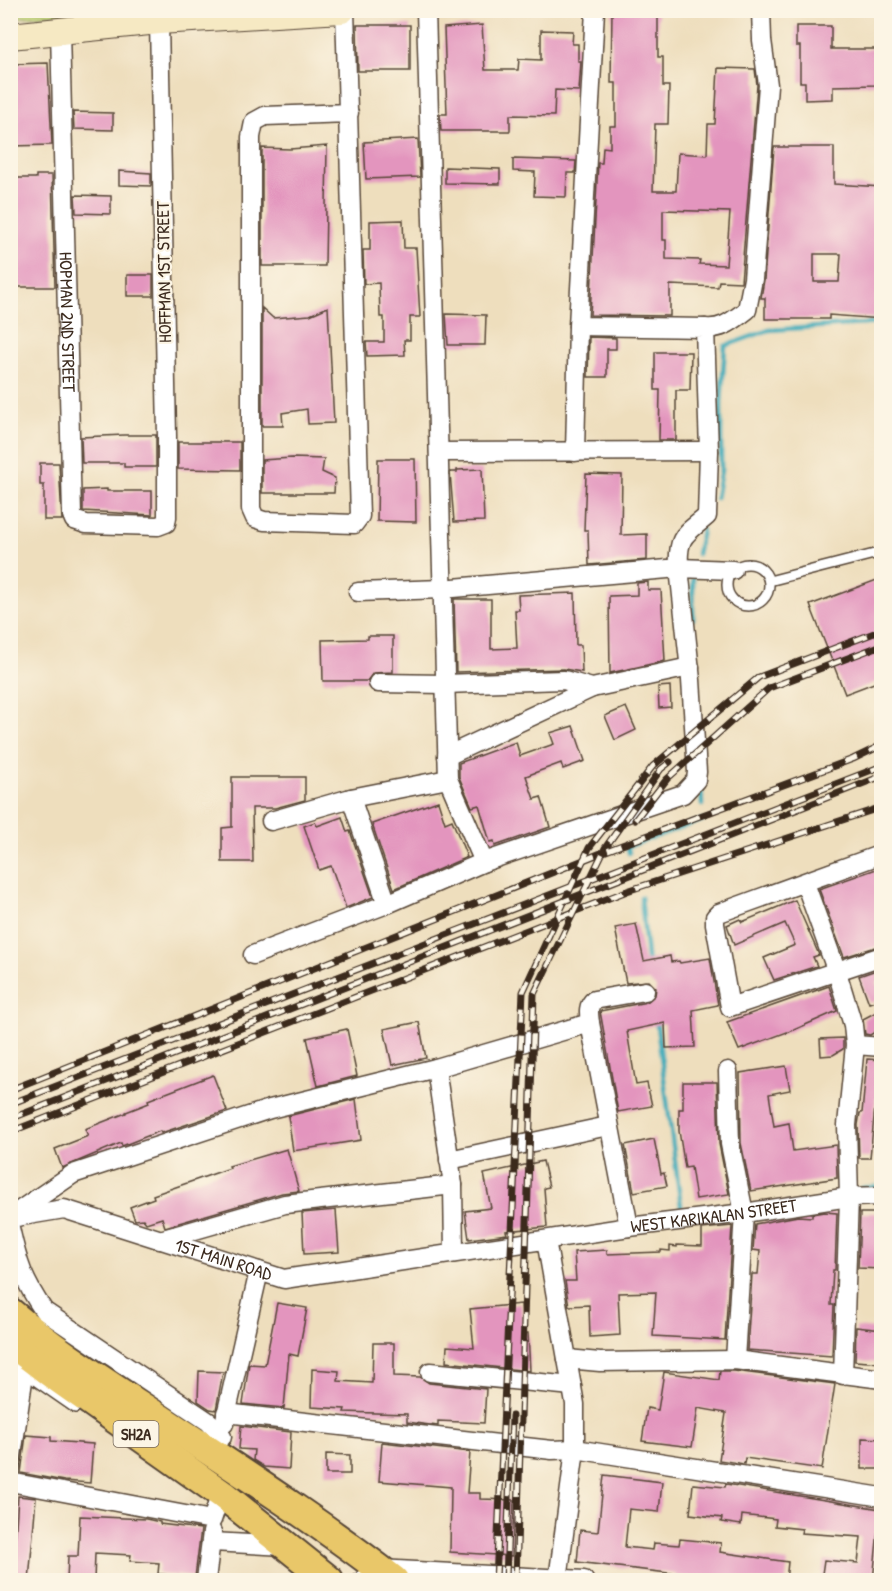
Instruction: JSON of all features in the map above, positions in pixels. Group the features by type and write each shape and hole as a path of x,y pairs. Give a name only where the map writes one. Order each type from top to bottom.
{"main road":[{"name":"SH2A","path":"10,1312 68,1358 224,1449 379,1577"},
{"name":"SH2A","path":"10,1342 215,1505 286,1546 329,1581"}],"street":[{"path":"10,36 159,21 344,10 349,113 360,516 354,524 264,521 255,518 251,509 251,137 254,122 265,116 349,113"},
{"path":"426,10 448,779 484,862"},
{"path":"575,452 578,326 595,10"},
{"path":"578,326 720,328 747,310 753,279 768,85 762,40 762,10"},
{"name":"HOFFMAN 1ST STREET","path":"159,21 167,424 166,523"},
{"name":"HOPMAN 2ND STREET","path":"60,31 72,515 74,520 86,524 158,526 166,523"},
{"path":"253,955 387,904 484,862 683,795 691,787 696,780 697,771 690,667 678,553 682,536 707,516 709,451 705,328"},
{"path":"439,452 709,451"},
{"path":"358,592 442,589 680,568 733,570"},
{"path":"447,756 592,688 690,667"},
{"path":"378,683 445,684 564,680 592,688"},
{"path":"271,821 351,798 448,779"},
{"path":"351,798 387,904"},
{"path":"882,854 715,916 730,1007 882,956"},
{"path":"805,883 837,972 853,1025 855,1046 847,1125 849,1197 843,1375"},
{"path":"629,1227 608,1126 589,1008 590,1003 594,1000 645,991"},
{"path":"10,1217 73,1174 270,1109 436,1068 590,1023"},
{"path":"855,1046 882,1047"},
{"path":"436,1068 453,1185 454,1253"},
{"path":"728,1071 729,1144 744,1214 735,1360"},
{"path":"449,1160 608,1126"},
{"path":"160,1240 285,1204 453,1185"},
{"name":"WEST KARIKALAN STREET","path":"546,1240 629,1227 744,1214 849,1197 882,1196"},
{"name":"1ST MAIN ROAD","path":"10,1217 64,1209 284,1280 546,1240"},
{"path":"10,1228 19,1267 44,1311 209,1422 224,1449"},
{"path":"546,1240 575,1404 575,1449 558,1579"},
{"path":"224,1449 226,1413 259,1271"},
{"path":"567,1359 600,1362 735,1360 882,1379"},
{"path":"10,1468 17,1369"},
{"path":"430,1372 572,1386"},
{"path":"226,1413 552,1450 575,1449 882,1497"},
{"path":"10,1482 215,1505 206,1581"},
{"path":"212,1542 286,1546"},
{"path":"379,1577 584,1581"}],"lane":[{"path":"769,581 882,552"},
{"path":"744,564 757,566 767,575 769,581 769,587 763,599 758,603 745,605 729,595 727,582 733,570 744,564"},
{"path":"17,1369 82,1413"}],"green space":[{"path":"17,10 90,10 90,11 17,18"}],"building":[{"path":"612,10 658,10 658,57 663,57 663,86 669,86 668,124 655,124 653,191 676,191 678,153 707,155 708,124 715,124 718,68 755,69 757,85 741,282 719,281 718,287 670,285 670,316 590,315 598,163 602,163 603,147 610,148 610,126 616,126 616,83 611,83","holes":["663,210 730,212 726,265 699,264 700,260 666,259 666,240 663,240"]},
{"path":"357,25 410,25 410,71 358,71"},
{"path":"482,25 485,70 518,70 519,59 541,60 541,30 573,31 572,44 578,44 578,61 581,61 579,91 555,90 554,116 510,115 510,131 441,131 440,114 447,114 444,28"},
{"path":"796,26 831,26 831,49 876,49 876,85 833,86 833,99 805,100 805,82 800,82 800,46 796,46"},
{"path":"48,63 52,145 10,146 12,64"},
{"path":"73,112 113,113 113,130 74,129"},
{"path":"418,139 420,177 366,179 364,142"},
{"path":"327,146 325,266 262,266 262,148 290,149"},
{"path":"774,147 834,147 834,184 882,187 882,319 829,315 829,319 765,319 765,298 761,298","holes":["814,254 841,254 839,282 814,282"]},
{"path":"513,159 576,161 575,173 567,173 566,197 534,196 535,172 513,171"},
{"path":"445,167 500,169 500,184 445,183"},
{"path":"119,171 151,173 151,186 119,185"},
{"path":"36,175 52,175 55,287 10,287 10,178 36,178"},
{"path":"75,195 111,196 111,214 76,213"},
{"path":"403,220 404,248 416,248 420,317 410,317 410,340 404,340 405,355 367,356 366,342 384,342 384,317 380,317 379,283 364,284 363,250 370,250 370,221"},
{"path":"127,275 153,275 153,296 127,296"},
{"path":"328,307 334,423 308,424 307,409 282,413 283,426 262,426 262,308 273,318 310,315"},
{"path":"446,314 486,315 485,345 448,345"},
{"path":"589,337 616,338 616,349 607,349 607,377 588,377"},
{"path":"655,352 691,352 690,390 676,390 676,440 659,440 660,390 655,390"},
{"path":"156,435 156,467 124,467 124,463 82,463 81,437"},
{"path":"178,442 240,442 240,470 178,469"},
{"path":"324,459 322,472 335,478 334,493 262,493 262,460"},
{"path":"378,459 415,459 416,522 377,521"},
{"path":"40,463 59,463 62,520 44,520 44,485 40,485"},
{"path":"482,469 484,521 454,522 450,472"},
{"path":"586,474 622,475 621,535 647,534 647,560 589,565 588,530 584,530"},
{"path":"107,489 107,491 152,491 152,515 83,511 83,490"},
{"path":"882,578 882,680 845,694 810,605"},
{"path":"648,582 648,590 661,590 665,661 610,673 609,596 637,595 637,583"},
{"path":"575,593 576,645 581,645 582,672 564,669 456,672 454,599 491,599 491,649 517,648 515,610 519,610 518,595"},
{"path":"368,636 393,636 393,672 373,673 367,681 323,681 322,640 368,639"},
{"path":"670,686 671,707 659,708 658,687"},
{"path":"626,707 636,730 615,740 605,716"},
{"path":"573,726 585,761 563,769 561,763 526,776 534,799 541,797 550,827 495,846 494,841 490,842 479,805 472,807 459,777 459,763 516,742 520,756 554,744 550,733"},
{"path":"232,777 305,777 305,800 275,808 252,808 253,862 222,862 222,828 232,827"},
{"path":"438,801 445,823 452,820 467,857 394,889 372,824"},
{"path":"342,817 347,832 350,831 373,897 346,908 331,866 319,870 304,826 315,822 317,826"},
{"path":"882,867 882,945 844,957 819,889"},
{"path":"795,900 819,955 813,957 817,966 774,980 764,958 795,945 785,923 734,945 727,925 740,919 742,922"},
{"path":"636,924 644,961 670,956 671,962 679,961 680,963 710,958 718,1005 693,1010 695,1047 666,1048 665,1023 627,1031 636,1085 647,1083 652,1106 618,1112 600,1011 647,1002 655,995 656,988 649,981 626,983 615,928"},
{"path":"882,968 882,982 877,982 882,999 869,1003 859,976"},
{"path":"829,986 837,1011 787,1033 739,1050 727,1022"},
{"path":"882,1009 882,1028 870,1035 865,1034 863,1019"},
{"path":"419,1022 426,1058 392,1065 384,1029"},
{"path":"347,1029 357,1076 318,1086 307,1038"},
{"path":"843,1038 843,1049 833,1055 821,1056 820,1039"},
{"path":"867,1059 882,1060 882,1097 876,1097 870,1158 859,1158 858,1125 860,1113 862,1113"},
{"path":"786,1066 790,1090 769,1094 774,1126 789,1123 793,1151 836,1145 837,1178 751,1191 741,1143 740,1073"},
{"path":"213,1075 227,1111 161,1133 160,1131 122,1146 121,1143 62,1168 55,1149 88,1136 85,1129 149,1103 148,1100"},
{"path":"683,1082 717,1082 719,1144 729,1194 696,1199 691,1167 685,1168 679,1131 679,1109 683,1109"},
{"path":"356,1099 361,1140 293,1151 288,1116"},
{"path":"654,1139 661,1174 664,1173 667,1186 634,1192 625,1145"},
{"path":"287,1149 299,1191 282,1193 165,1227 162,1218 146,1223 143,1219 135,1220 130,1207 154,1198 153,1195 230,1168 229,1166"},
{"path":"543,1161 549,1187 544,1188 547,1227 506,1231 507,1234 469,1239 465,1211 491,1208 484,1174"},
{"path":"336,1210 339,1252 304,1254 302,1213"},
{"path":"837,1213 831,1305 834,1305 832,1356 747,1350 752,1274 758,1274 760,1251 753,1250 755,1224 798,1216 812,1217 812,1214"},
{"path":"860,1213 882,1213 882,1269 858,1268"},
{"path":"732,1226 725,1340 653,1336 656,1292 618,1293 620,1335 590,1337 589,1305 569,1306 565,1281 576,1281 574,1252 607,1250 607,1254 661,1252 661,1250 670,1251 670,1246 702,1246 702,1229"},
{"path":"277,1303 307,1308 298,1356 289,1354 284,1408 243,1404 249,1364 265,1365"},
{"path":"521,1304 523,1333 528,1333 530,1371 446,1362 447,1346 474,1348 470,1309"},
{"path":"856,1327 882,1330 882,1363 855,1361"},
{"path":"373,1343 394,1343 394,1376 420,1377 429,1383 486,1389 484,1423 438,1421 438,1426 407,1422 407,1414 344,1412 345,1409 311,1407 312,1369 339,1371 338,1381 372,1383"},
{"path":"199,1371 223,1372 216,1410 198,1401"},
{"path":"720,1371 835,1384 822,1469 745,1458 744,1464 719,1460 726,1413 698,1408 692,1447 642,1441 647,1408 658,1410 664,1372 719,1380"},
{"path":"241,1426 291,1432 289,1469 264,1467 253,1460 254,1450 239,1449"},
{"path":"26,1435 51,1437 51,1441 93,1444 90,1483 21,1473"},
{"path":"862,1438 882,1439 882,1469 862,1469"},
{"path":"382,1442 470,1452 467,1493 480,1493 480,1499 514,1500 512,1556 450,1552 451,1487 379,1481"},
{"path":"326,1454 350,1455 350,1474 326,1474"},
{"path":"604,1475 662,1482 659,1512 629,1509 625,1547 653,1550 654,1543 679,1545 680,1539 721,1543 720,1552 788,1562 786,1581 715,1581 577,1562 580,1530 598,1532"},
{"path":"693,1484 725,1487 726,1484 880,1509 873,1581 821,1581 824,1560 858,1563 861,1537 801,1533 802,1529 775,1526 776,1519 742,1515 741,1525 721,1522 722,1518 690,1514"},
{"path":"18,1496 36,1498 29,1581 10,1581 10,1542 15,1542"},
{"path":"80,1516 146,1519 160,1522 160,1524 201,1529 195,1577 158,1574 159,1563 130,1561 131,1555 95,1553 94,1581 67,1581 68,1556 78,1556"}],"waterway":[{"path":"716,498 721,470 721,403 725,346 769,330 882,323"},
{"path":"697,554 702,530"},
{"path":"693,579 693,619"},
{"path":"701,783 702,805"},
{"path":"629,853 627,847 703,820"},
{"path":"641,897 648,966"},
{"path":"656,1019 682,1213 685,1213"},
{"path":"862,1188 882,1186"}],"railway":[{"path":"496,1580 523,992 589,848 653,766 759,677 882,630"},
{"path":"635,820 667,779 769,688 882,645"},
{"path":"10,1090 606,851 853,759 882,745"},
{"path":"516,1580 534,994 605,848 661,769 670,762"},
{"path":"10,1104 882,766"},
{"path":"10,1119 882,776"},
{"path":"10,1132 627,891 882,807"},
{"path":"506,1580 512,1416"}]}
